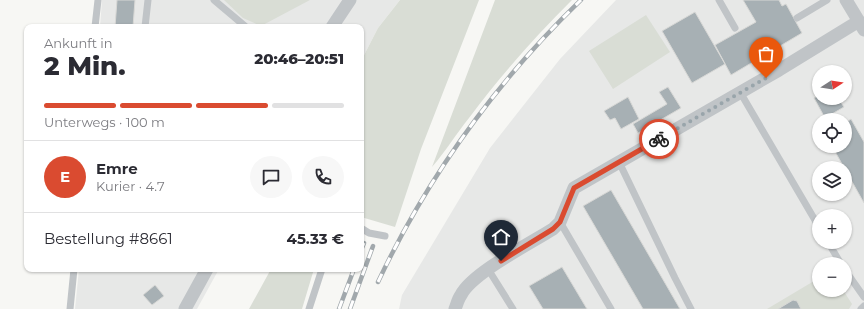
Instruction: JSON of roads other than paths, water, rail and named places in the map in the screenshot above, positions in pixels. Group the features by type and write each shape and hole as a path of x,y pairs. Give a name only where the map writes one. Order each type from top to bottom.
{"street":[{"path":"334,24 350,0"},
{"path":"455,309 461,294 470,283 488,269 553,229 560,222 574,188 740,92 861,26 846,0"},
{"path":"185,309 205,272"}],"lane":[{"path":"95,24 98,0"},
{"path":"145,24 148,0"},
{"path":"214,0 242,24"},
{"path":"720,0 735,28"},
{"path":"797,18 828,0"},
{"path":"740,92 812,215"},
{"path":"619,162 691,309"},
{"path":"560,222 611,309"},
{"path":"364,230 368,233 385,236"},
{"path":"488,269 513,309"},
{"path":"70,309 74,272"},
{"path":"309,309 321,272"},
{"path":"852,280 864,296"},
{"path":"861,309 864,306"}],"railway":[{"path":"378,282 419,205 467,132 521,63 581,0"},
{"path":"364,271 373,246"},
{"path":"339,309 353,272"},
{"path":"350,309 364,272"}]}
